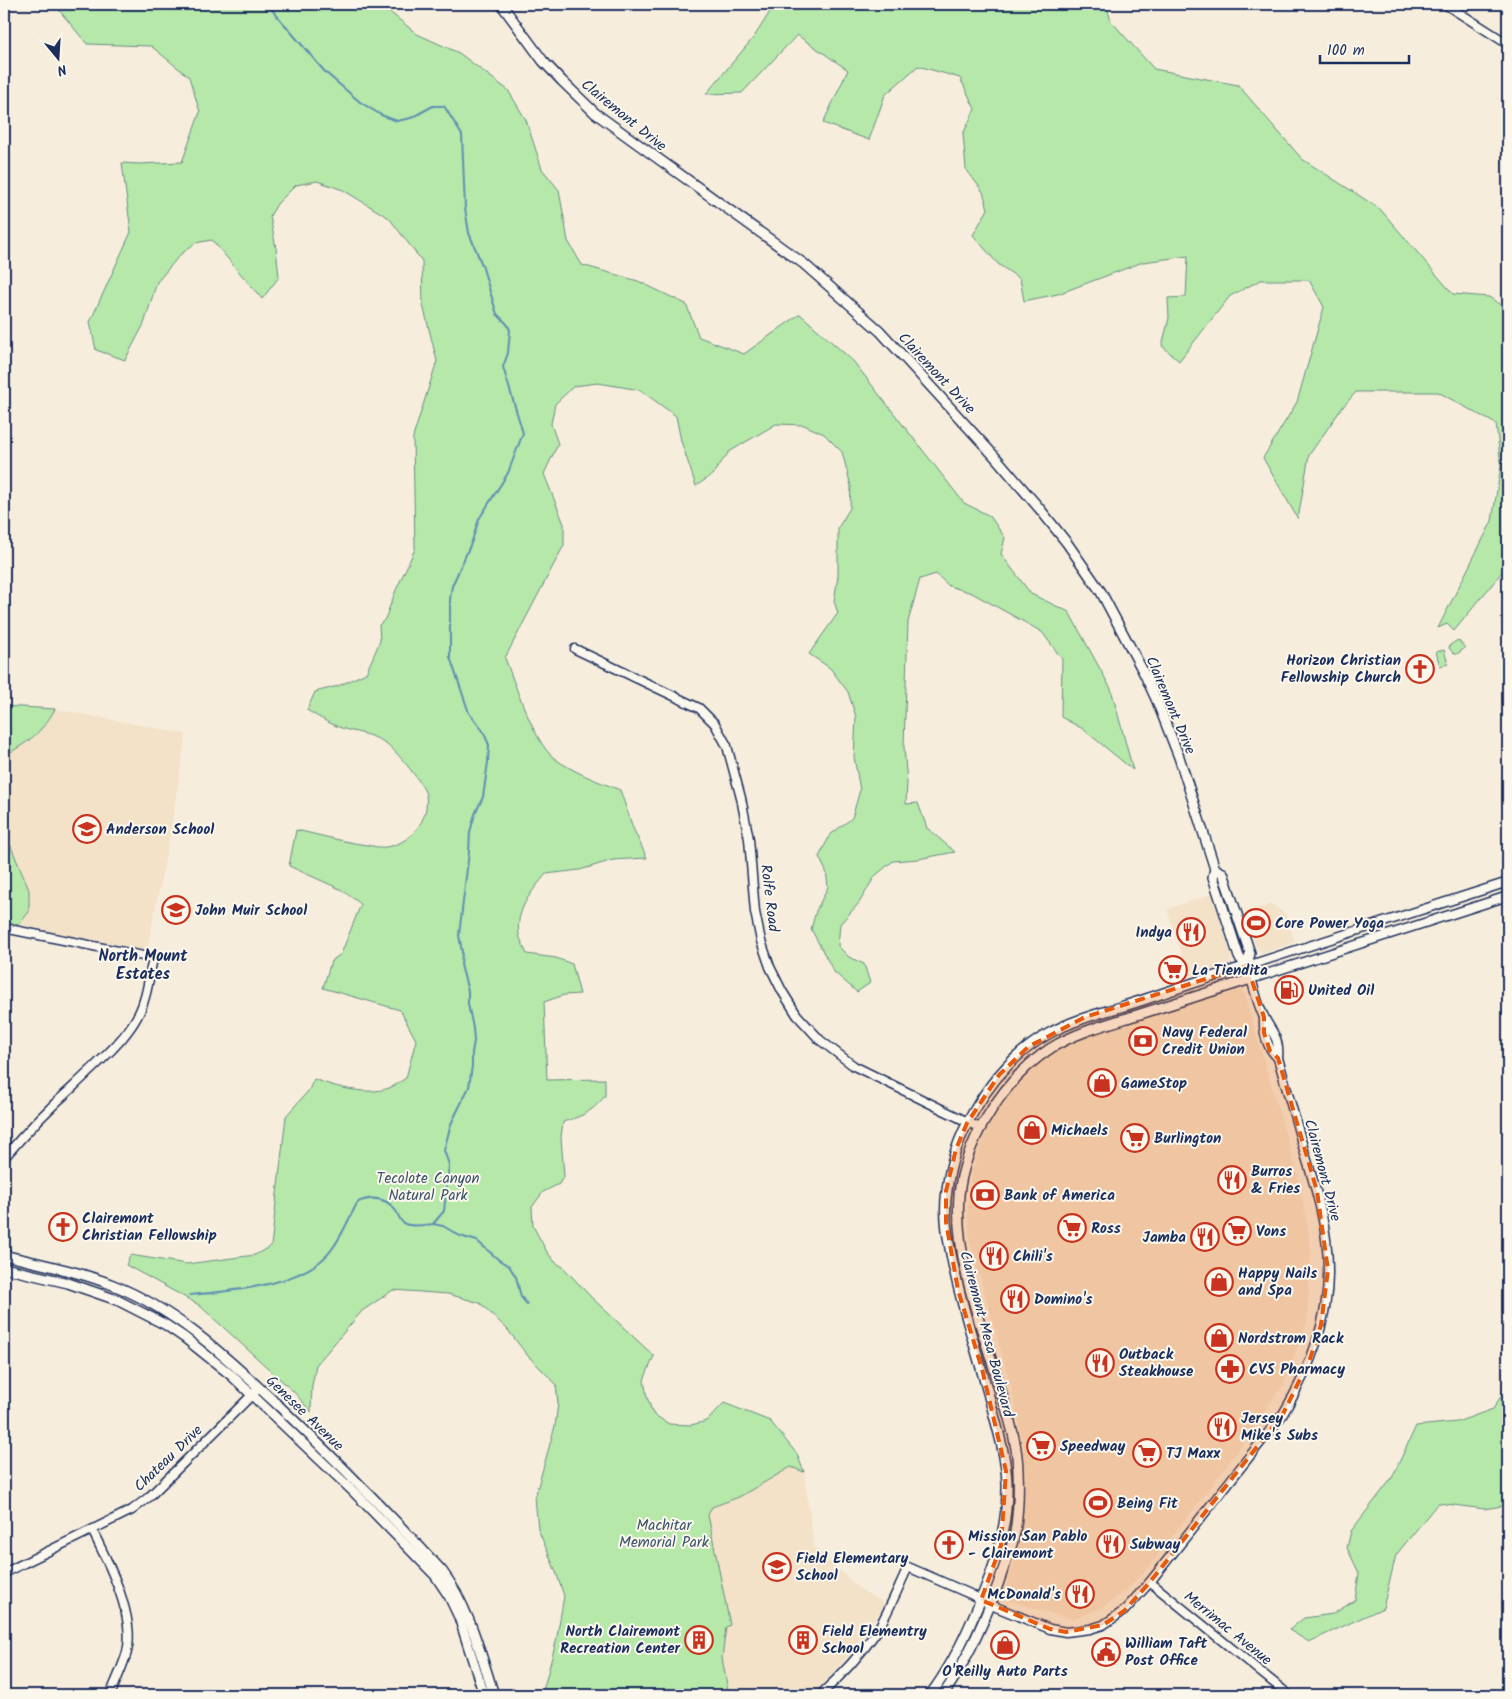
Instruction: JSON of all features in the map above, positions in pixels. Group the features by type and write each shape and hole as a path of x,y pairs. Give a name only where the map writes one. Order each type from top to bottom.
{"main road":[{"name":"Clairemont Drive","path":"501,4 543,61 595,113 804,264 880,331 997,459 1067,543 1101,592 1157,701 1179,757 1215,869 1223,874 1227,884 1250,953 1247,966 1251,979"},
{"name":"Clairemont Mesa Boulevard","path":"930,1695 944,1678 981,1600 1001,1545 1005,1517 1007,1484 1001,1441 960,1298 946,1231 946,1191 956,1149 967,1123 985,1092 998,1075 1028,1048 1046,1035 1086,1017 1247,966"},
{"name":"Clairemont Mesa Boulevard","path":"943,1695 955,1678 991,1605 1011,1547 1016,1518 1018,1462 1014,1437 960,1246 958,1222 959,1192 968,1154 980,1128 997,1099 1009,1084 1036,1058 1090,1030 1251,979"},
{"name":"Genesee Avenue","path":"4,1256 85,1275 133,1294 170,1314 193,1331 259,1388 315,1440 442,1571 452,1584 466,1611 494,1695"},
{"name":"Genesee Avenue","path":"4,1268 87,1288 144,1313 185,1338 231,1376 318,1457 435,1575 449,1596 459,1617 484,1695"},
{"path":"989,1396 1007,1410"}],"street":[{"path":"1445,4 1508,44"},
{"name":"Rolfe Road","path":"575,649 699,708 715,724 727,746 741,798 749,839 755,912 761,941 770,967 797,1015 820,1040 854,1066 980,1128"},
{"name":"Clairemont Mesa Boulevard","path":"1247,966 1508,882"},
{"name":"Clairemont Mesa Boulevard","path":"1251,979 1508,896"},
{"path":"4,928 153,958 143,1004 128,1031 99,1062 25,1133 4,1158"},
{"name":"Clairemont Drive","path":"820,1695 856,1659 877,1630 908,1567 991,1605 1050,1629 1066,1632 1090,1629 1115,1618 1124,1611 1150,1582 1283,1414 1296,1392 1310,1359 1321,1325 1328,1270 1326,1236 1317,1191 1278,1058 1270,1051 1264,1034 1264,1017 1251,979"},
{"name":"Chateau Drive","path":"4,1573 132,1510 149,1497 259,1388"},
{"path":"92,1530 116,1579 128,1626 127,1651 110,1695"},
{"name":"Merrimac Avenue","path":"1150,1582 1289,1695"}],"highlighted area":[{"path":"1247,966 1264,1017 1264,1033 1270,1051 1278,1058 1317,1191 1328,1270 1321,1325 1310,1359 1283,1414 1150,1582 1124,1611 1103,1625 1066,1632 1050,1629 981,1600 1001,1545 1006,1471 982,1369 958,1290 946,1222 946,1191 956,1149 967,1123 999,1075 1028,1047 1085,1017"}],"shaded area":[{"name":"Anderson School","path":"55,709 186,734 171,829 147,950 54,933 19,924 29,912 29,890 4,830 4,756 34,737"},
{"path":"1212,894 1232,959 1230,964 1189,977 1167,909"},
{"path":"1272,904 1286,915 1295,942 1263,953 1257,949 1244,913"},
{"path":"1243,989 1297,1173 1311,1252 1307,1322 1284,1383 1238,1451 1153,1562 1125,1592 1100,1609 1071,1619 1008,1601 1006,1587 1021,1539 1025,1489 1024,1447 1010,1383 970,1243 967,1208 971,1175 979,1148 995,1113 1016,1084 1045,1056 1090,1033"},
{"name":"Field Elementary School","path":"792,1467 804,1472 814,1547 857,1587 885,1604 858,1643 826,1682 810,1695 729,1695 722,1658 726,1627 730,1625 708,1516 712,1507 739,1497"}],"green space":[{"name":"Tecolote Canyon Natural Park","path":"54,4 380,4 417,34 459,53 508,90 526,120 542,169 559,190 568,241 582,265 638,281 686,304 699,337 744,354 800,314 853,361 964,503 990,516 1005,538 1001,554 1031,594 1069,612 1111,689 1133,770 1083,729 1061,717 1062,659 1042,632 972,593 949,586 936,574 920,579 908,622 904,747 907,783 906,804 918,803 927,828 955,852 918,859 893,861 875,876 859,903 840,924 838,946 849,957 864,964 870,983 857,992 834,972 811,929 816,911 828,887 826,871 819,857 830,835 852,818 860,790 854,757 856,717 848,692 830,668 809,654 838,613 834,601 838,576 838,528 850,508 851,486 842,452 824,434 804,425 776,424 729,452 712,475 696,486 681,441 676,416 640,390 598,383 574,386 555,404 551,424 558,444 544,474 564,524 564,545 505,658 526,712 547,751 569,768 620,790 633,828 647,858 613,860 580,870 546,874 535,887 522,909 518,926 519,935 527,954 556,958 572,964 580,994 564,995 544,1002 547,1080 605,1079 605,1096 600,1102 587,1113 563,1122 561,1137 564,1176 559,1184 543,1192 532,1207 533,1226 547,1252 555,1262 563,1267 591,1297 654,1356 644,1380 653,1414 669,1424 691,1425 707,1421 724,1403 770,1421 797,1454 804,1472 791,1467 739,1497 712,1507 708,1515 730,1625 726,1627 722,1658 729,1695 716,1695 681,1688 661,1695 533,1695 543,1691 556,1642 564,1596 538,1529 535,1497 555,1426 558,1404 556,1384 527,1355 508,1330 480,1303 448,1294 393,1290 362,1311 316,1365 312,1386 311,1412 293,1391 199,1305 126,1265 130,1255 187,1264 255,1255 271,1246 286,1116 309,1090 314,1079 331,1085 371,1091 389,1088 406,1078 416,1040 400,1010 323,988 331,961 341,954 361,904 340,889 289,866 296,830 349,842 386,847 395,845 410,836 417,829 425,813 426,795 424,790 409,768 387,744 373,737 338,727 307,710 315,692 338,686 366,673 380,641 379,625 385,619 415,549 413,437 437,361 423,305 422,261 389,218 343,190 317,181 296,185 277,204 270,216 279,277 262,299 212,240 195,243 180,255 157,282 144,324 125,360 96,350 90,322 131,232 122,163 182,162 200,112 189,77 151,46 87,44"},
{"path":"775,4 1106,4 1111,21 1154,69 1238,85 1302,159 1380,209 1453,294 1489,297 1508,310 1508,565 1454,631 1447,624 1438,628 1492,521 1501,466 1496,424 1438,392 1356,392 1342,408 1309,455 1298,519 1263,458 1297,402 1324,307 1309,280 1261,280 1230,296 1179,361 1162,346 1169,318 1168,298 1186,297 1188,256 1143,262 1058,294 1024,301 1020,279 998,264 973,235 988,209 983,192 966,169 963,134 975,109 960,78 918,66 885,95 869,140 823,123 848,70 797,35 742,93 706,94 754,37"},
{"path":"1458,640 1465,648 1454,654 1449,648 1450,645"},
{"path":"1444,650 1448,664 1440,666 1436,652"},
{"path":"4,706 55,709 45,725 33,737 4,756"},
{"path":"4,830 29,890 29,912 19,924 4,922"},
{"path":"1508,1378 1508,1505 1484,1509 1438,1503 1396,1555 1383,1608 1309,1642 1289,1630 1304,1618 1333,1614 1355,1600 1359,1573 1347,1548 1351,1531 1392,1478 1416,1426 1457,1422 1493,1409 1503,1393"}],"waterway":[{"path":"190,1295 267,1284 305,1271 320,1261 332,1249 358,1202 364,1200 384,1200 392,1206 402,1222 411,1225 433,1224 444,1211 449,1165 444,1150 451,1124 469,1087 472,1066 473,1028 468,1004 468,991 461,965 462,952 459,935 470,832 475,814 483,797 489,745 483,731 469,713 450,657 450,599 452,586 472,541 479,519 508,473 523,433 503,367 508,353 510,330 497,314 482,265 469,233 465,208 462,135 444,106 433,106 411,118 397,121 381,115 360,102 325,72 267,4"},
{"path":"433,1224 443,1226 460,1236 477,1241 509,1266 516,1277 521,1297 527,1304"}],"place":[{"name":"Horizon Christian Fellowship Church","path":"1420,669"},
{"name":"Anderson School","path":"87,829"},
{"name":"John Muir School","path":"176,910"},
{"name":"Core Power Yoga","path":"1256,923"},
{"name":"Indya","path":"1191,932"},
{"name":"La Tiendita","path":"1173,970"},
{"name":"United Oil","path":"1289,990"},
{"name":"Navy Federal Credit Union","path":"1143,1041"},
{"name":"GameStop","path":"1102,1083"},
{"name":"Michaels","path":"1032,1130"},
{"name":"Burlington","path":"1135,1138"},
{"name":"Burros & Fries","path":"1232,1180"},
{"name":"Bank of America","path":"985,1195"},
{"name":"Clairemont Christian Fellowship","path":"63,1227"},
{"name":"Ross","path":"1072,1228"},
{"name":"Vons","path":"1237,1231"},
{"name":"Jamba","path":"1205,1237"},
{"name":"Chili's","path":"994,1256"},
{"name":"Happy Nails and Spa","path":"1219,1282"},
{"name":"Domino's","path":"1015,1299"},
{"name":"Nordstrom Rack","path":"1219,1338"},
{"name":"Outback Steakhouse","path":"1100,1363"},
{"name":"CVS Pharmacy","path":"1230,1369"},
{"name":"Jersey Mike's Subs","path":"1222,1427"},
{"name":"Speedway","path":"1041,1446"},
{"name":"TJ Maxx","path":"1147,1453"},
{"name":"Being Fit","path":"1098,1503"},
{"name":"Subway","path":"1111,1544"},
{"name":"Mission San Pablo - Clairemont","path":"949,1545"},
{"name":"Field Elementary School","path":"777,1567"},
{"name":"McDonald's","path":"1080,1594"},
{"name":"North Clairemont Recreation Center","path":"699,1640"},
{"name":"Field Elementry School","path":"803,1640"},
{"name":"O'Reilly Auto Parts","path":"1005,1645"},
{"name":"William Taft Post Office","path":"1106,1652"}],"district":[{"name":"North Mount Estates","path":"143,964"}],"park label":[{"name":"Machitar Memorial Park","path":"664,1534"}]}
